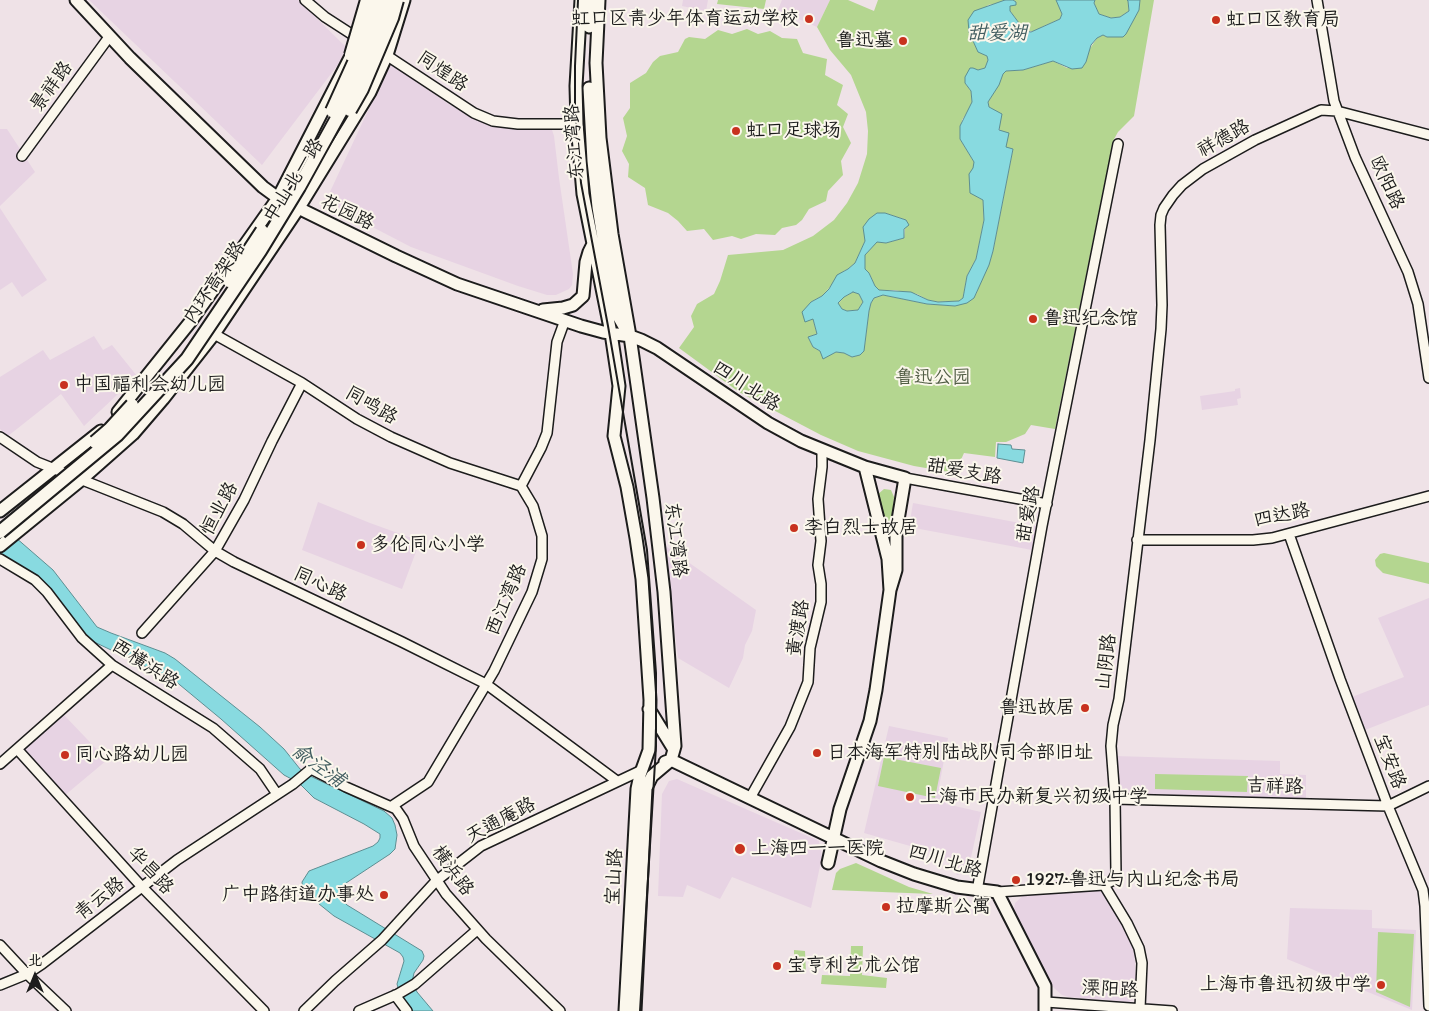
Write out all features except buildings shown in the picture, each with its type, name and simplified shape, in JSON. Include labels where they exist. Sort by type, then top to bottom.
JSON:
[{"type":"highway","points":[[336,103],[367,0]]},
{"type":"highway","name":"内环高架路","points":[[0,523],[110,429],[180,354],[254,244],[312,150],[336,103],[366,36],[378,0]]},
{"type":"highway","name":"内环高架路","points":[[0,532],[117,435],[187,359],[260,251],[299,186],[347,100],[376,38],[388,0]]},
{"type":"highway","points":[[299,186],[339,129],[362,89],[392,18],[397,0]]},
{"type":"main road","name":"花园路","points":[[76,0],[109,37],[263,187],[278,198],[457,284],[596,331],[611,334]]},
{"type":"main road","name":"中山北一路","points":[[0,511],[104,428],[145,380],[191,321],[278,198],[360,39],[373,0]]},
{"type":"main road","name":"中山北一路","points":[[0,546],[81,480],[133,434],[214,334],[298,209],[370,92],[386,55],[404,0]]},
{"type":"main road","points":[[580,0],[576,86],[577,124],[584,194],[611,334]]},
{"type":"main road","name":"东江湾路","points":[[591,0],[589,30],[590,106],[596,187],[614,306],[630,336]]},
{"type":"main road","name":"东江湾路","points":[[599,0],[596,63],[600,138],[612,239],[630,336],[664,592],[672,755]]},
{"type":"main road","points":[[538,310],[563,308],[578,302],[583,296],[586,262],[593,244]]},
{"type":"main road","name":"东江湾路","points":[[611,334],[619,390],[614,436],[627,487],[642,580],[650,709],[649,750],[642,770]]},
{"type":"main road","name":"四川北路","points":[[611,334],[630,336],[657,348],[768,424],[822,450],[865,467],[905,478]]},
{"type":"main road","points":[[865,467],[888,559],[890,590]]},
{"type":"main road","points":[[828,864],[840,809],[870,721],[890,590],[896,570],[896,532],[905,478]]},
{"type":"main road","points":[[881,536],[885,541],[890,542],[896,532]]},
{"type":"main road","name":"东江湾路","points":[[650,709],[672,755]]},
{"type":"main road","points":[[642,770],[672,755],[750,798],[833,837]]},
{"type":"main road","name":"宝山路","points":[[635,1011],[646,792],[648,782],[652,776],[672,755]]},
{"type":"main road","name":"宝山路","points":[[642,770],[646,792]]},
{"type":"main road","name":"宝山路","points":[[625,1011],[637,789],[642,770]]},
{"type":"main road","name":"四川北路","points":[[833,837],[881,861],[931,880],[977,890],[997,892],[1045,986],[1045,1007]]},
{"type":"street","name":"同煌路","points":[[304,0],[325,17],[465,107],[493,121],[518,124],[577,124]]},
{"type":"street","name":"欧阳路","points":[[1317,0],[1331,91],[1355,157],[1408,272],[1418,304],[1429,378]]},
{"type":"street","name":"景祥路","points":[[22,156],[109,37]]},
{"type":"street","name":"祥德路","points":[[1161,329],[1161,215],[1173,194],[1203,169],[1255,140],[1317,111],[1326,109],[1337,110],[1429,135]]},
{"type":"street","name":"甜爱路","points":[[977,890],[1047,504],[1118,144]]},
{"type":"street","points":[[521,486],[547,433],[557,342],[565,320]]},
{"type":"street","name":"山阴路","points":[[1104,885],[1112,881],[1117,869],[1115,798],[1111,760],[1112,732],[1119,699],[1150,440],[1161,329]]},
{"type":"street","name":"同鸣路","points":[[214,334],[302,383],[357,419],[391,437],[450,463],[521,486]]},
{"type":"street","name":"恒业路","points":[[142,632],[215,551],[244,500],[302,383]]},
{"type":"street","name":"同心路","points":[[0,437],[37,462],[52,469],[163,512],[183,524],[215,551],[234,562],[486,684],[617,781]]},
{"type":"street","name":"黄渡路","points":[[750,798],[790,727],[808,682],[810,648],[820,602],[821,584],[818,565],[821,541],[818,499],[822,450]]},
{"type":"street","name":"甜爱支路","points":[[905,478],[1047,504]]},
{"type":"street","name":"西江湾路","points":[[392,806],[428,782],[486,684],[526,607],[542,559],[542,536],[538,520],[521,486]]},
{"type":"street","name":"四达路","points":[[1137,540],[1253,540],[1288,534],[1429,496]]},
{"type":"street","name":"宝安路","points":[[1288,534],[1388,806],[1427,899],[1429,1006]]},
{"type":"street","name":"西横浜路","points":[[0,559],[36,580],[82,638],[112,665],[213,728],[260,769],[277,794]]},
{"type":"street","points":[[0,764],[112,665]]},
{"type":"street","name":"华昌路","points":[[17,749],[142,887],[264,1011]]},
{"type":"street","name":"青云路","points":[[0,984],[27,974],[42,964],[191,850],[293,784],[310,770],[355,792],[392,806]]},
{"type":"street","name":"天通庵路","points":[[304,1011],[382,940],[436,881],[481,846],[642,770]]},
{"type":"street","name":"吉祥路","points":[[1115,798],[1388,806],[1429,786]]},
{"type":"street","name":"横浜路","points":[[392,806],[403,819],[414,846],[436,881],[477,930],[560,1011]]},
{"type":"street","points":[[997,892],[1104,885],[1127,923],[1139,948],[1142,963],[1140,1008]]},
{"type":"street","points":[[359,1011],[415,984],[477,930]]},
{"type":"street","points":[[0,945],[66,1011]]},
{"type":"street","points":[[396,994],[407,1011]]},
{"type":"street","name":"溧阳路","points":[[1045,1007],[1140,1008],[1171,1011]]},
{"type":"shaded area","points":[[89,0],[298,0],[349,50],[262,165]]},
{"type":"shaded area","points":[[683,0],[708,0],[706,11],[682,6]]},
{"type":"shaded area","name":"虹口区青少年体育运动学校","points":[[782,0],[830,0],[817,27],[778,10]]},
{"type":"shaded area","points":[[391,65],[450,105],[485,122],[494,125],[548,128],[552,130],[573,274],[572,285],[569,289],[556,295],[547,295],[518,286],[411,247],[330,205],[328,196]]},
{"type":"shaded area","points":[[0,129],[7,129],[35,172],[0,206]]},
{"type":"shaded area","points":[[0,208],[47,280],[22,297],[12,282],[0,290]]},
{"type":"shaded area","name":"中国福利会幼儿园","points":[[94,336],[103,350],[112,345],[137,376],[84,426],[61,394],[8,436],[0,429],[0,377],[43,350],[50,360]]},
{"type":"shaded area","points":[[1240,388],[1241,398],[1237,399],[1238,405],[1202,410],[1200,396],[1235,391],[1235,389]]},
{"type":"shaded area","name":"多伦同心小学","points":[[318,502],[420,541],[402,589],[302,550]]},
{"type":"shaded area","points":[[913,503],[1036,526],[1032,550],[909,527]]},
{"type":"shaded area","points":[[664,545],[756,610],[752,631],[745,645],[743,658],[729,688],[678,658]]},
{"type":"shaded area","points":[[1429,598],[1429,705],[1365,730],[1352,697],[1404,677],[1378,618]]},
{"type":"shaded area","name":"同心路幼儿园","points":[[64,715],[107,760],[64,796],[24,750]]},
{"type":"shaded area","name":"上海市民办新复兴初级中学","points":[[889,726],[948,738],[939,787],[949,789],[946,804],[981,812],[968,871],[957,875],[949,863],[935,853],[864,833]]},
{"type":"shaded area","points":[[1115,756],[1280,761],[1280,774],[1306,775],[1306,802],[1119,795]]},
{"type":"shaded area","name":"上海四一一医院","points":[[677,779],[819,841],[822,857],[811,908],[732,877],[720,899],[687,885],[683,897],[658,896],[662,794],[669,781]]},
{"type":"shaded area","points":[[1097,889],[1105,895],[1127,933],[1133,949],[1135,994],[1129,1002],[1062,995],[1054,988],[1013,914],[1015,903],[1025,894]]},
{"type":"shaded area","name":"上海市鲁迅初级中学","points":[[1290,908],[1372,910],[1372,928],[1416,930],[1412,1010],[1287,959]]},
{"type":"green space","points":[[718,0],[766,0],[764,9],[717,4]]},
{"type":"green space","name":"鲁迅公园","points":[[830,0],[848,0],[874,11],[878,0],[1005,0],[988,5],[969,32],[978,51],[987,56],[988,60],[985,68],[978,70],[965,83],[971,91],[972,102],[962,120],[960,139],[974,162],[976,196],[983,200],[984,220],[976,259],[967,276],[963,298],[959,301],[938,302],[928,300],[917,294],[894,290],[879,290],[875,286],[865,269],[865,255],[877,241],[886,243],[904,238],[906,220],[885,213],[865,235],[865,241],[855,263],[844,271],[822,296],[811,302],[817,334],[808,337],[813,347],[820,351],[823,358],[836,352],[852,357],[860,355],[865,343],[869,311],[874,298],[883,295],[927,304],[955,306],[976,294],[993,251],[1013,149],[1006,148],[994,111],[989,107],[988,102],[1003,74],[1006,71],[1023,70],[1053,61],[1067,68],[1086,62],[1089,50],[1097,38],[1103,35],[1107,37],[1139,10],[1140,0],[1154,0],[1134,116],[1118,132],[1113,141],[1055,429],[1031,425],[1025,434],[1006,442],[996,442],[995,457],[964,453],[955,473],[914,466],[858,451],[821,435],[739,392],[679,348],[694,327],[691,316],[697,304],[714,294],[728,255],[783,250],[813,236],[834,220],[847,203],[858,183],[867,154],[868,131],[866,112],[851,75],[830,50],[817,27]]},
{"type":"green space","points":[[1013,0],[1056,0],[1062,14],[1060,19],[1036,31],[1025,31],[1010,11],[1010,6],[1016,2]]},
{"type":"green space","points":[[1095,0],[1127,0],[1129,11],[1120,17],[1111,18],[1099,14],[1094,3]]},
{"type":"green space","name":"虹口足球场","points":[[747,29],[758,34],[770,31],[782,38],[797,39],[803,53],[827,59],[825,75],[843,85],[837,105],[848,114],[843,127],[851,143],[841,161],[843,175],[828,191],[826,201],[809,209],[802,220],[796,225],[782,228],[775,235],[756,234],[741,239],[732,236],[713,240],[704,229],[687,231],[668,213],[648,205],[645,188],[628,177],[629,164],[622,151],[627,136],[623,118],[630,108],[630,83],[646,73],[653,62],[660,56],[678,52],[685,39],[689,37],[705,39],[718,30],[732,34]]},
{"type":"green space","points":[[853,292],[859,294],[863,302],[858,310],[847,311],[842,309],[838,304],[844,297]]},
{"type":"green space","points":[[884,489],[891,490],[894,497],[891,529],[887,532],[877,495]]},
{"type":"green space","points":[[1384,553],[1429,563],[1429,584],[1383,573],[1376,566],[1375,560],[1380,554]]},
{"type":"green space","points":[[884,757],[941,768],[935,798],[878,786]]},
{"type":"green space","points":[[1155,774],[1248,776],[1247,792],[1155,789]]},
{"type":"green space","points":[[856,863],[909,887],[933,894],[832,890],[836,873],[840,869]]},
{"type":"green space","points":[[1378,932],[1414,934],[1410,1007],[1376,992]]},
{"type":"green space","points":[[851,946],[863,946],[862,975],[887,978],[886,988],[821,984],[822,975],[850,976]]},
{"type":"green space","points":[[794,950],[805,951],[806,973],[794,974]]},
{"type":"water","name":"甜爱湖","points":[[1005,0],[1013,0],[1016,2],[1016,5],[1010,6],[1010,11],[1025,31],[1031,32],[1060,19],[1062,14],[1056,0],[1095,0],[1094,3],[1099,14],[1111,18],[1120,17],[1129,11],[1127,0],[1140,0],[1139,10],[1126,34],[1123,37],[1107,37],[1103,35],[1097,38],[1091,45],[1086,62],[1082,68],[1072,69],[1053,61],[1023,70],[1006,71],[1003,74],[999,85],[988,102],[989,107],[1002,114],[999,130],[1009,133],[1006,147],[1013,149],[993,251],[989,265],[974,298],[967,303],[955,306],[927,304],[883,295],[874,298],[869,311],[864,351],[860,355],[852,357],[836,352],[823,359],[820,351],[813,347],[808,337],[817,334],[813,319],[805,322],[802,312],[811,302],[822,296],[829,289],[837,275],[855,263],[865,241],[863,227],[877,213],[885,213],[906,220],[909,225],[904,229],[904,238],[886,243],[877,242],[865,255],[865,269],[879,290],[911,292],[928,300],[938,302],[959,301],[963,298],[967,276],[976,259],[984,220],[983,200],[970,193],[969,174],[974,162],[960,139],[960,126],[972,102],[971,91],[965,83],[965,77],[970,68],[978,70],[985,68],[988,60],[987,56],[978,52],[969,32],[968,20],[974,11]],"holes":[[[853,292],[859,294],[863,302],[858,310],[847,311],[842,309],[838,303]]]},
{"type":"water","points":[[998,444],[1011,445],[1012,449],[1025,450],[1023,463],[997,458]]},
{"type":"water","points":[[0,524],[53,570],[97,627],[165,653],[175,659],[260,727],[308,775],[384,811],[392,818],[397,835],[395,849],[346,883],[339,890],[339,897],[347,905],[422,951],[423,960],[414,973],[412,982],[417,992],[433,1011],[410,1011],[401,999],[397,984],[404,961],[400,953],[334,916],[303,891],[302,882],[309,871],[373,846],[378,842],[380,834],[314,798],[299,783],[284,775],[174,680],[88,639],[52,592],[37,576],[5,558],[0,551]]},
{"type":"railway","points":[[578,0],[575,105],[581,183],[647,550],[656,673],[656,746],[640,1011]]},
{"type":"place","name":"虹口区青少年体育运动学校","points":[[809,19]]},
{"type":"place","name":"虹口区教育局","points":[[1216,20]]},
{"type":"place","name":"鲁迅墓","points":[[903,41]]},
{"type":"place","name":"虹口足球场","points":[[736,131]]},
{"type":"place","name":"鲁迅纪念馆","points":[[1033,319]]},
{"type":"place","name":"中国福利会幼儿园","points":[[64,385]]},
{"type":"place","name":"李白烈士故居","points":[[794,528]]},
{"type":"place","name":"多伦同心小学","points":[[361,545]]},
{"type":"place","name":"鲁迅故居","points":[[1085,708]]},
{"type":"place","name":"日本海军特别陆战队司令部旧址","points":[[817,753]]},
{"type":"place","name":"同心路幼儿园","points":[[65,755]]},
{"type":"place","name":"上海市民办新复兴初级中学","points":[[910,797]]},
{"type":"place","name":"上海四一一医院","points":[[740,849]]},
{"type":"place","name":"1927·鲁迅与内山纪念书局","points":[[1016,880]]},
{"type":"place","name":"广中路街道办事处","points":[[384,895]]},
{"type":"place","name":"拉摩斯公寓","points":[[886,907]]},
{"type":"place","name":"宝亨利艺术公馆","points":[[777,966]]},
{"type":"place","name":"上海市鲁迅初级中学","points":[[1381,985]]},
{"type":"water label","name":"俞泾浦","points":[[318,766]]}]
